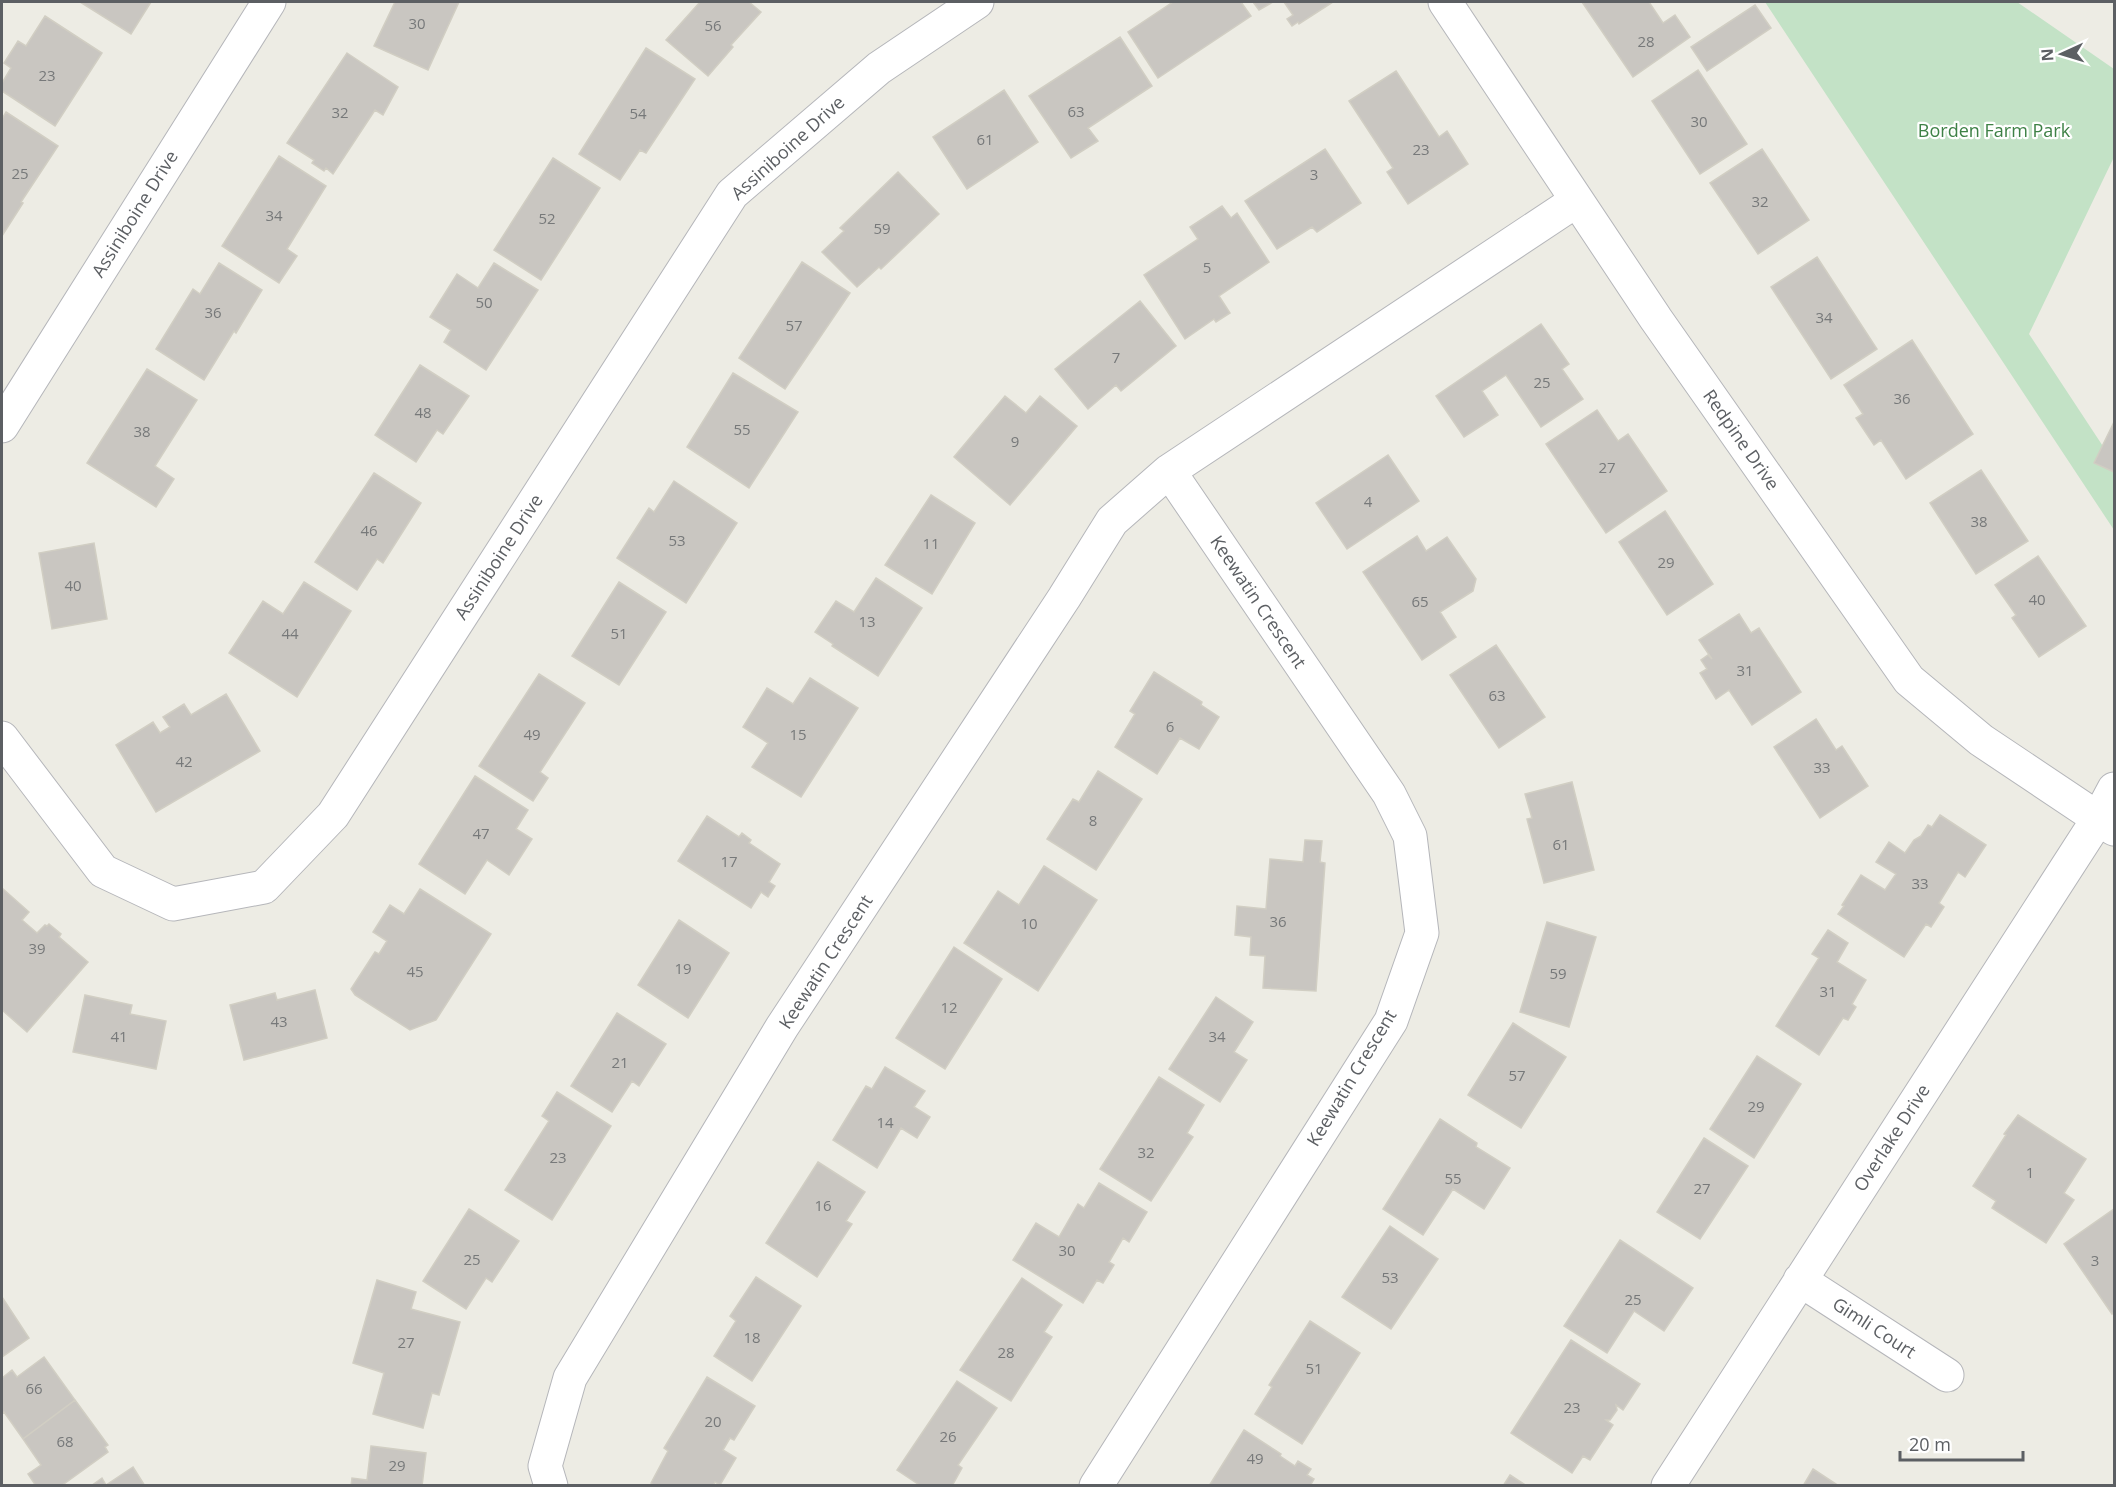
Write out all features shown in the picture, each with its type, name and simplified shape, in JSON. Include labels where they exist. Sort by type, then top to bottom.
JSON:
[{"type":"street","name":"Assiniboine Drive","points":[[2,426],[269,2]]},
{"type":"street","name":"Assiniboine Drive","points":[[2,738],[103,871],[172,904],[264,887],[333,815],[732,194],[879,68],[977,2]]},
{"type":"street","name":"Redpine Drive","points":[[1445,2],[1670,339],[1909,680],[1980,740],[2106,824]]},
{"type":"street","name":"Keewatin Crescent","points":[[551,1485],[545,1466],[570,1378],[782,1027],[1051,618],[1112,521],[1168,471],[1576,201]]},
{"type":"street","name":"Keewatin Crescent","points":[[1095,1485],[1391,1021],[1422,933],[1410,836],[1389,794],[1168,471]]},
{"type":"street","name":"Overlake Drive","points":[[1668,1485],[1800,1280],[2106,824],[2115,789]]},
{"type":"street","name":"Gimli Court","points":[[1800,1280],[1947,1376]]},
{"type":"green space","name":"Borden Farm Park","points":[[1765,2],[2017,2],[2114,69],[2114,157],[2029,334],[2114,463],[2114,530]]},
{"type":"building","points":[[80,2],[151,2],[131,34]]},
{"type":"building","points":[[395,2],[459,2],[428,70],[374,46]]},
{"type":"building","points":[[700,2],[749,2],[761,12],[731,45],[733,47],[708,76],[666,40]]},
{"type":"building","points":[[1173,2],[1241,2],[1251,16],[1158,78],[1128,32]]},
{"type":"building","points":[[1253,2],[1273,2],[1259,10]]},
{"type":"building","points":[[1284,2],[1333,2],[1299,24],[1298,22],[1292,26],[1287,19],[1293,15]]},
{"type":"building","points":[[1582,2],[1649,2],[1663,23],[1675,15],[1690,37],[1633,77]]},
{"type":"building","points":[[1755,5],[1771,28],[1707,71],[1691,47]]},
{"type":"building","points":[[45,16],[102,53],[55,126],[2,91],[2,83],[11,68],[4,63],[18,41],[26,46]]},
{"type":"building","points":[[1120,37],[1152,86],[1088,128],[1098,141],[1071,158],[1029,96]]},
{"type":"building","points":[[646,48],[695,79],[646,153],[640,150],[620,180],[579,154]]},
{"type":"building","points":[[347,53],[398,87],[383,115],[375,110],[333,174],[326,168],[324,171],[312,163],[314,160],[287,143]]},
{"type":"building","points":[[1698,70],[1747,144],[1700,174],[1652,101]]},
{"type":"building","points":[[1396,71],[1439,137],[1447,131],[1468,164],[1408,204],[1387,172],[1393,168],[1349,101]]},
{"type":"building","points":[[1004,90],[1038,142],[967,189],[933,137]]},
{"type":"building","points":[[6,112],[58,146],[21,202],[23,203],[2,236],[2,119]]},
{"type":"building","points":[[1325,149],[1361,203],[1317,232],[1312,227],[1277,249],[1245,201]]},
{"type":"building","points":[[1762,149],[1809,220],[1758,254],[1710,183]]},
{"type":"building","points":[[279,156],[326,186],[287,249],[297,256],[279,283],[222,246]]},
{"type":"building","points":[[553,158],[600,188],[541,280],[494,250]]},
{"type":"building","points":[[898,172],[939,214],[881,269],[879,267],[857,287],[822,252],[844,231],[840,228]]},
{"type":"building","points":[[1222,206],[1231,218],[1237,213],[1269,262],[1219,296],[1230,313],[1216,322],[1214,319],[1185,339],[1144,275],[1198,239],[1190,227]]},
{"type":"building","points":[[1817,257],[1877,349],[1831,379],[1771,287]]},
{"type":"building","points":[[802,262],[850,293],[785,389],[739,358]]},
{"type":"building","points":[[219,263],[262,290],[204,380],[156,349],[193,289],[200,294]]},
{"type":"building","points":[[494,263],[538,290],[486,370],[444,342],[451,330],[430,317],[457,274],[478,288]]},
{"type":"building","points":[[1140,301],[1176,346],[1121,391],[1116,385],[1088,409],[1055,369]]},
{"type":"building","points":[[1541,324],[1569,364],[1562,369],[1583,399],[1541,427],[1506,375],[1482,391],[1498,415],[1464,437],[1436,396]]},
{"type":"building","points":[[1912,340],[1973,434],[1906,479],[1881,440],[1874,445],[1856,418],[1863,414],[1844,385]]},
{"type":"building","points":[[420,365],[469,396],[443,434],[437,430],[416,462],[375,435]]},
{"type":"building","points":[[147,369],[197,400],[155,466],[174,479],[156,507],[87,463]]},
{"type":"building","points":[[733,373],[798,412],[749,488],[687,447]]},
{"type":"building","points":[[1005,396],[1026,413],[1040,396],[1077,426],[1010,505],[954,457]]},
{"type":"building","points":[[1597,410],[1618,441],[1628,434],[1667,491],[1606,533],[1546,444]]},
{"type":"building","points":[[2114,422],[2114,472],[2094,463]]},
{"type":"building","points":[[1388,455],[1419,501],[1347,549],[1316,503]]},
{"type":"building","points":[[1981,470],[2028,541],[1976,574],[1930,503]]},
{"type":"building","points":[[374,473],[421,503],[383,563],[377,559],[357,590],[315,562]]},
{"type":"building","points":[[674,481],[737,523],[686,603],[617,558],[649,508],[654,512]]},
{"type":"building","points":[[931,495],[975,523],[932,594],[885,565]]},
{"type":"building","points":[[1665,511],[1713,584],[1667,615],[1619,542]]},
{"type":"building","points":[[1417,536],[1426,551],[1447,537],[1476,579],[1473,591],[1440,612],[1456,637],[1422,660],[1363,572]]},
{"type":"building","points":[[94,543],[107,619],[52,629],[39,553]]},
{"type":"building","points":[[2038,556],[2086,626],[2039,657],[2012,618],[2016,615],[1995,585]]},
{"type":"building","points":[[876,578],[922,608],[878,676],[815,632],[836,601],[854,612]]},
{"type":"building","points":[[304,582],[351,611],[297,697],[229,653],[263,601],[283,614]]},
{"type":"building","points":[[619,582],[666,612],[619,685],[572,656]]},
{"type":"building","points":[[1739,614],[1751,633],[1759,628],[1801,692],[1752,725],[1729,690],[1716,699],[1700,673],[1707,669],[1701,660],[1708,655],[1712,659],[1699,640]]},
{"type":"building","points":[[1496,645],[1545,717],[1499,748],[1450,675]]},
{"type":"building","points":[[1154,672],[1202,702],[1201,705],[1219,717],[1199,749],[1180,738],[1157,774],[1115,747],[1135,714],[1130,711]]},
{"type":"building","points":[[539,674],[585,703],[540,772],[548,778],[533,801],[479,766]]},
{"type":"building","points":[[810,678],[858,708],[801,797],[752,767],[768,743],[743,727],[767,688],[793,704]]},
{"type":"building","points":[[226,694],[260,751],[156,812],[116,745],[153,722],[160,733],[170,727],[163,717],[184,704],[191,715]]},
{"type":"building","points":[[1816,719],[1836,750],[1842,746],[1868,786],[1820,818],[1774,747]]},
{"type":"building","points":[[1098,771],[1142,799],[1096,870],[1047,839],[1073,799],[1079,802]]},
{"type":"building","points":[[475,776],[528,810],[516,829],[532,839],[509,875],[487,860],[465,894],[419,864]]},
{"type":"building","points":[[1572,782],[1594,870],[1544,883],[1527,819],[1532,818],[1525,794]]},
{"type":"building","points":[[1940,815],[1986,845],[1965,877],[1958,872],[1939,903],[1944,907],[1931,927],[1926,924],[1904,957],[1838,914],[1861,875],[1885,890],[1896,874],[1876,862],[1889,842],[1905,853],[1928,825],[1932,827]]},
{"type":"building","points":[[707,816],[739,837],[742,833],[751,840],[749,843],[780,864],[769,882],[775,886],[768,897],[761,892],[751,908],[678,861]]},
{"type":"building","points":[[1305,840],[1322,841],[1320,862],[1325,863],[1316,991],[1263,988],[1265,956],[1250,955],[1251,937],[1235,935],[1237,906],[1266,909],[1270,859],[1303,862]]},
{"type":"building","points":[[1044,866],[1097,900],[1038,991],[964,943],[998,891],[1019,905]]},
{"type":"building","points":[[2,888],[29,912],[22,920],[37,933],[49,924],[61,934],[59,937],[88,962],[27,1032],[2,1010]]},
{"type":"building","points":[[420,889],[491,934],[436,1020],[410,1030],[355,995],[351,989],[375,952],[379,954],[387,941],[373,932],[390,905],[404,914]]},
{"type":"building","points":[[679,920],[729,953],[688,1018],[638,985]]},
{"type":"building","points":[[1547,922],[1596,937],[1569,1027],[1520,1012]]},
{"type":"building","points":[[1828,930],[1848,943],[1837,962],[1866,980],[1852,1004],[1856,1007],[1848,1020],[1843,1018],[1819,1055],[1776,1026],[1819,958],[1812,954]]},
{"type":"building","points":[[954,947],[1002,979],[945,1069],[896,1038]]},
{"type":"building","points":[[315,990],[327,1038],[244,1060],[230,1005],[275,993],[277,1000]]},
{"type":"building","points":[[85,995],[132,1005],[130,1014],[166,1021],[156,1069],[73,1052]]},
{"type":"building","points":[[1216,997],[1253,1022],[1234,1052],[1247,1060],[1220,1102],[1169,1069]]},
{"type":"building","points":[[617,1013],[666,1044],[639,1086],[632,1081],[612,1112],[571,1086]]},
{"type":"building","points":[[1513,1023],[1566,1057],[1521,1128],[1468,1095]]},
{"type":"building","points":[[1757,1056],[1801,1084],[1754,1158],[1710,1129]]},
{"type":"building","points":[[885,1067],[925,1091],[914,1107],[930,1117],[917,1138],[901,1128],[877,1168],[833,1140],[866,1086],[872,1089]]},
{"type":"building","points":[[1159,1077],[1204,1105],[1187,1133],[1193,1137],[1151,1201],[1100,1169]]},
{"type":"building","points":[[557,1092],[611,1126],[552,1220],[505,1190],[549,1121],[542,1116]]},
{"type":"building","points":[[2018,1115],[2086,1159],[2064,1193],[2074,1200],[2046,1243],[1992,1208],[1996,1201],[1973,1186]]},
{"type":"building","points":[[1440,1119],[1477,1143],[1476,1147],[1510,1168],[1484,1209],[1453,1189],[1423,1235],[1383,1209]]},
{"type":"building","points":[[1704,1138],[1748,1166],[1700,1239],[1657,1212]]},
{"type":"building","points":[[818,1162],[865,1192],[846,1221],[852,1224],[817,1277],[766,1243]]},
{"type":"building","points":[[1099,1183],[1147,1212],[1129,1242],[1123,1238],[1109,1262],[1114,1265],[1103,1283],[1097,1280],[1083,1303],[1013,1260],[1036,1223],[1059,1237],[1078,1204],[1084,1208]]},
{"type":"building","points":[[469,1209],[519,1241],[492,1282],[486,1278],[466,1309],[423,1281]]},
{"type":"building","points":[[2114,1209],[2114,1312],[2112,1314],[2064,1244]]},
{"type":"building","points":[[1390,1226],[1438,1259],[1391,1329],[1342,1297]]},
{"type":"building","points":[[1620,1240],[1693,1288],[1664,1331],[1634,1311],[1607,1353],[1564,1326]]},
{"type":"building","points":[[756,1277],[801,1306],[752,1381],[714,1356],[736,1321],[730,1316]]},
{"type":"building","points":[[1022,1278],[1062,1305],[1044,1332],[1052,1337],[1011,1401],[960,1370]]},
{"type":"building","points":[[377,1280],[416,1292],[411,1309],[460,1322],[439,1395],[432,1393],[423,1428],[373,1414],[384,1373],[353,1363]]},
{"type":"building","points":[[2,1297],[29,1338],[2,1357]]},
{"type":"building","points":[[1310,1321],[1360,1353],[1302,1444],[1255,1414],[1272,1387],[1269,1385]]},
{"type":"building","points":[[1571,1340],[1640,1384],[1623,1410],[1616,1405],[1617,1410],[1610,1420],[1606,1420],[1613,1425],[1590,1460],[1583,1456],[1572,1473],[1511,1433]]},
{"type":"building","points":[[44,1357],[75,1400],[23,1439],[4,1412],[2,1413],[2,1378],[12,1370],[17,1377]]},
{"type":"building","points":[[707,1377],[755,1406],[734,1440],[730,1438],[723,1450],[736,1458],[720,1485],[715,1482],[713,1486],[654,1486],[651,1483],[668,1451],[664,1448]]},
{"type":"building","points":[[957,1381],[997,1408],[958,1465],[962,1468],[952,1486],[921,1486],[897,1470]]},
{"type":"building","points":[[75,1400],[108,1445],[105,1447],[108,1452],[61,1486],[36,1486],[28,1474],[41,1465],[23,1439]]},
{"type":"building","points":[[1244,1430],[1295,1466],[1298,1461],[1311,1469],[1307,1475],[1314,1479],[1310,1486],[1209,1486]]},
{"type":"building","points":[[371,1446],[426,1453],[422,1486],[351,1486],[352,1478],[367,1480]]},
{"type":"building","points":[[133,1467],[145,1486],[91,1486],[102,1478],[106,1485]]},
{"type":"building","points":[[1813,1469],[1839,1486],[1803,1486]]},
{"type":"building","points":[[1510,1475],[1527,1486],[1503,1486]]}]
